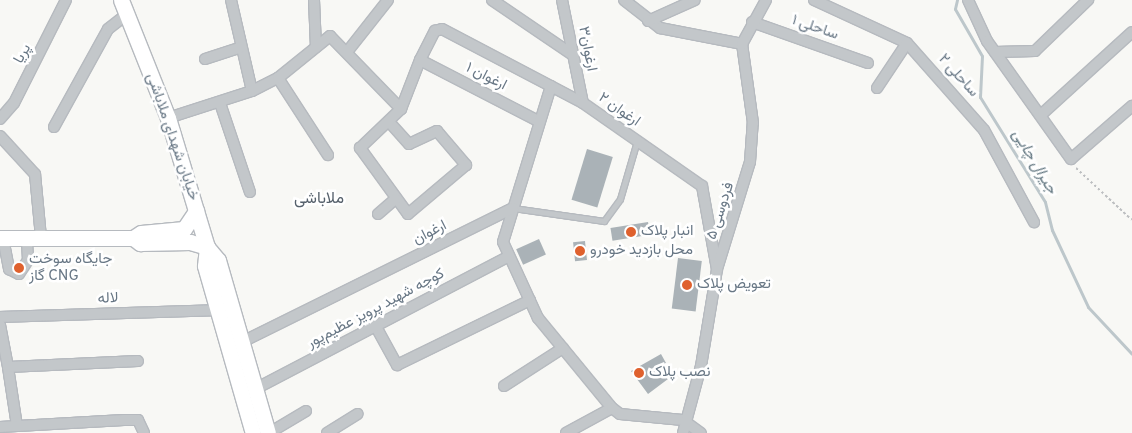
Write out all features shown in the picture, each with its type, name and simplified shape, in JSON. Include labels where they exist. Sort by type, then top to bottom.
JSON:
[{"type":"street","name":"پریا","points":[[0,119],[18,95],[66,0]]},
{"type":"street","points":[[231,0],[252,91]]},
{"type":"street","points":[[314,0],[316,47]]},
{"type":"street","points":[[347,52],[388,0]]},
{"type":"street","points":[[492,0],[573,55]]},
{"type":"street","name":"ارغوان۳","points":[[562,0],[583,103]]},
{"type":"street","points":[[624,0],[648,21],[660,28],[742,44],[752,22],[766,0]]},
{"type":"street","points":[[648,21],[696,0]]},
{"type":"street","name":"ساحلی ۲","points":[[814,0],[908,43],[984,130],[1034,222]]},
{"type":"street","points":[[968,0],[995,52],[1043,113],[1071,159],[1132,106]]},
{"type":"street","points":[[995,52],[1035,51],[1088,0]]},
{"type":"street","points":[[54,127],[108,29],[124,7]]},
{"type":"street","name":"خیابان شهدای ملاباشی","points":[[124,7],[168,118],[207,247],[205,266],[252,433]]},
{"type":"street","name":"ساحلی ۱","points":[[752,22],[868,63]]},
{"type":"street","name":"ارغوان ۲","points":[[420,60],[438,28],[583,103],[702,186],[717,269]]},
{"type":"street","points":[[1043,113],[1132,32]]},
{"type":"street","points":[[168,118],[220,103],[252,91],[278,78],[330,36],[401,109]]},
{"type":"street","points":[[877,88],[908,43]]},
{"type":"street","name":"فردوسی ۵","points":[[683,433],[683,420],[701,366],[717,269],[750,162],[753,123],[742,44]]},
{"type":"street","points":[[205,59],[241,46]]},
{"type":"street","points":[[390,124],[409,144],[437,131],[466,165],[408,214],[395,199],[360,148],[390,124],[401,109],[420,60]]},
{"type":"street","name":"ارغوان ۱","points":[[420,60],[538,121]]},
{"type":"street","points":[[278,78],[328,155]]},
{"type":"street","points":[[551,86],[538,121],[503,242],[509,256],[530,300],[563,348],[612,408],[620,414],[683,420],[701,433]]},
{"type":"street","points":[[220,103],[250,192]]},
{"type":"street","points":[[0,136],[35,174],[34,238],[28,260],[19,274],[8,270],[1,238],[34,238],[133,238],[140,233],[184,229],[196,211]]},
{"type":"street","points":[[378,214],[395,199]]},
{"type":"street","name":"ارغوان","points":[[244,341],[513,208]]},
{"type":"street","points":[[133,238],[140,243],[190,242],[207,247]]},
{"type":"street","name":"خیابان شهدای ملاباشی","points":[[207,247],[218,260],[244,341],[269,433]]},
{"type":"street","name":"کوچه شهید پرویز عظیم‌پور","points":[[257,388],[509,256]]},
{"type":"street","points":[[375,325],[397,365],[530,300]]},
{"type":"street","name":"لاله","points":[[0,317],[217,310]]},
{"type":"street","points":[[0,325],[17,426]]},
{"type":"street","points":[[504,386],[563,348]]},
{"type":"street","points":[[8,367],[138,361]]},
{"type":"street","points":[[566,433],[612,408]]},
{"type":"street","points":[[269,433],[306,411]]},
{"type":"street","points":[[328,433],[358,414]]},
{"type":"street","points":[[0,427],[138,420],[144,433]]},
{"type":"lane","points":[[513,208],[604,222],[620,199],[638,141]]},
{"type":"path","points":[[1071,159],[1079,174],[1121,206],[1132,220]]},
{"type":"building","points":[[587,149],[613,157],[597,208],[572,200]]},
{"type":"building","name":"انبار پلاک","points":[[648,222],[650,235],[613,241],[610,228]]},
{"type":"building","points":[[539,239],[546,255],[523,265],[516,249]]},
{"type":"building","name":"محل بازدید خودرو","points":[[585,241],[587,260],[575,261],[573,242]]},
{"type":"building","name":"تعویض پلاک","points":[[678,258],[702,261],[696,312],[672,309]]},
{"type":"building","points":[[661,354],[666,363],[660,367],[668,379],[648,394],[631,371]]},
{"type":"waterway","name":"جیرال چایی","points":[[957,0],[955,9],[982,56],[980,97],[1045,202],[1052,230],[1088,307],[1132,354]]},
{"type":"place","name":"انبار پلاک","points":[[631,232]]},
{"type":"place","name":"محل بازدید خودرو","points":[[580,251]]},
{"type":"place","name":"جایگاه سوخت گاز CNG","points":[[19,268]]},
{"type":"place","name":"تعویض پلاک","points":[[687,285]]},
{"type":"place","name":"نصب پلاک","points":[[639,373]]},
{"type":"district","name":"ملاباشی","points":[[319,199]]}]
